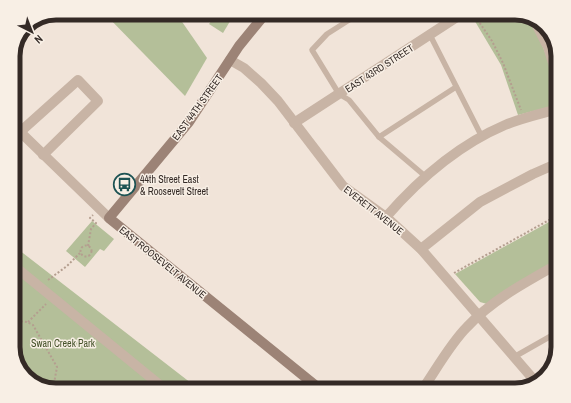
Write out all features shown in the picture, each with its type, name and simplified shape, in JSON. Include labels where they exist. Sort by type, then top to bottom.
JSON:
[{"type":"street","name":"EAST 44TH STREET","points":[[109,218],[189,122],[230,60],[260,20]]},
{"type":"street","name":"EAST 43RD STREET","points":[[294,123],[452,20]]},
{"type":"street","points":[[538,29],[551,57]]},
{"type":"street","name":"EVERETT AVENUE","points":[[230,60],[244,68],[261,83],[343,186],[386,217],[421,249],[532,378]]},
{"type":"street","points":[[20,126],[78,80],[98,101],[43,155]]},
{"type":"street","points":[[386,217],[414,185],[460,150],[505,125],[551,112]]},
{"type":"street","name":"EAST ROOSEVELT AVENUE","points":[[20,133],[109,218],[312,383]]},
{"type":"street","points":[[421,249],[480,202],[551,166]]},
{"type":"street","points":[[427,383],[465,328],[478,315],[516,288],[551,268]]},
{"type":"street","points":[[20,271],[157,383]]},
{"type":"lane","points":[[349,20],[327,34],[312,50],[339,94],[349,100],[379,137],[425,176]]},
{"type":"lane","points":[[430,35],[482,137]]},
{"type":"lane","points":[[379,137],[456,87]]},
{"type":"lane","points":[[514,357],[551,336]]},
{"type":"path","points":[[478,20],[492,41],[524,119]]},
{"type":"path","points":[[88,246],[91,229],[96,223],[90,218],[99,208]]},
{"type":"path","points":[[446,278],[551,219]]},
{"type":"path","points":[[80,253],[84,256],[89,256],[92,250],[88,246]]},
{"type":"path","points":[[39,287],[67,266],[80,253],[82,248],[88,246]]},
{"type":"path","points":[[27,322],[53,298]]},
{"type":"path","points":[[20,321],[33,325],[57,367],[54,383]]},
{"type":"green space","points":[[111,20],[181,20],[207,58],[185,96]]},
{"type":"green space","points":[[212,20],[231,20],[223,33],[209,24]]},
{"type":"green space","points":[[474,20],[519,20],[532,25],[547,57],[551,70],[551,107],[518,115],[501,65]]},
{"type":"green space","points":[[92,221],[114,239],[104,251],[100,249],[85,267],[66,251]]},
{"type":"green space","points":[[551,221],[551,266],[487,304],[480,302],[455,274]]},
{"type":"green space","name":"Swan Creek Park","points":[[20,251],[191,383],[52,383],[36,377],[25,365],[20,349]]},
{"type":"place","name":"44th Street East & Roosevelt Street","points":[[124,185]]}]
